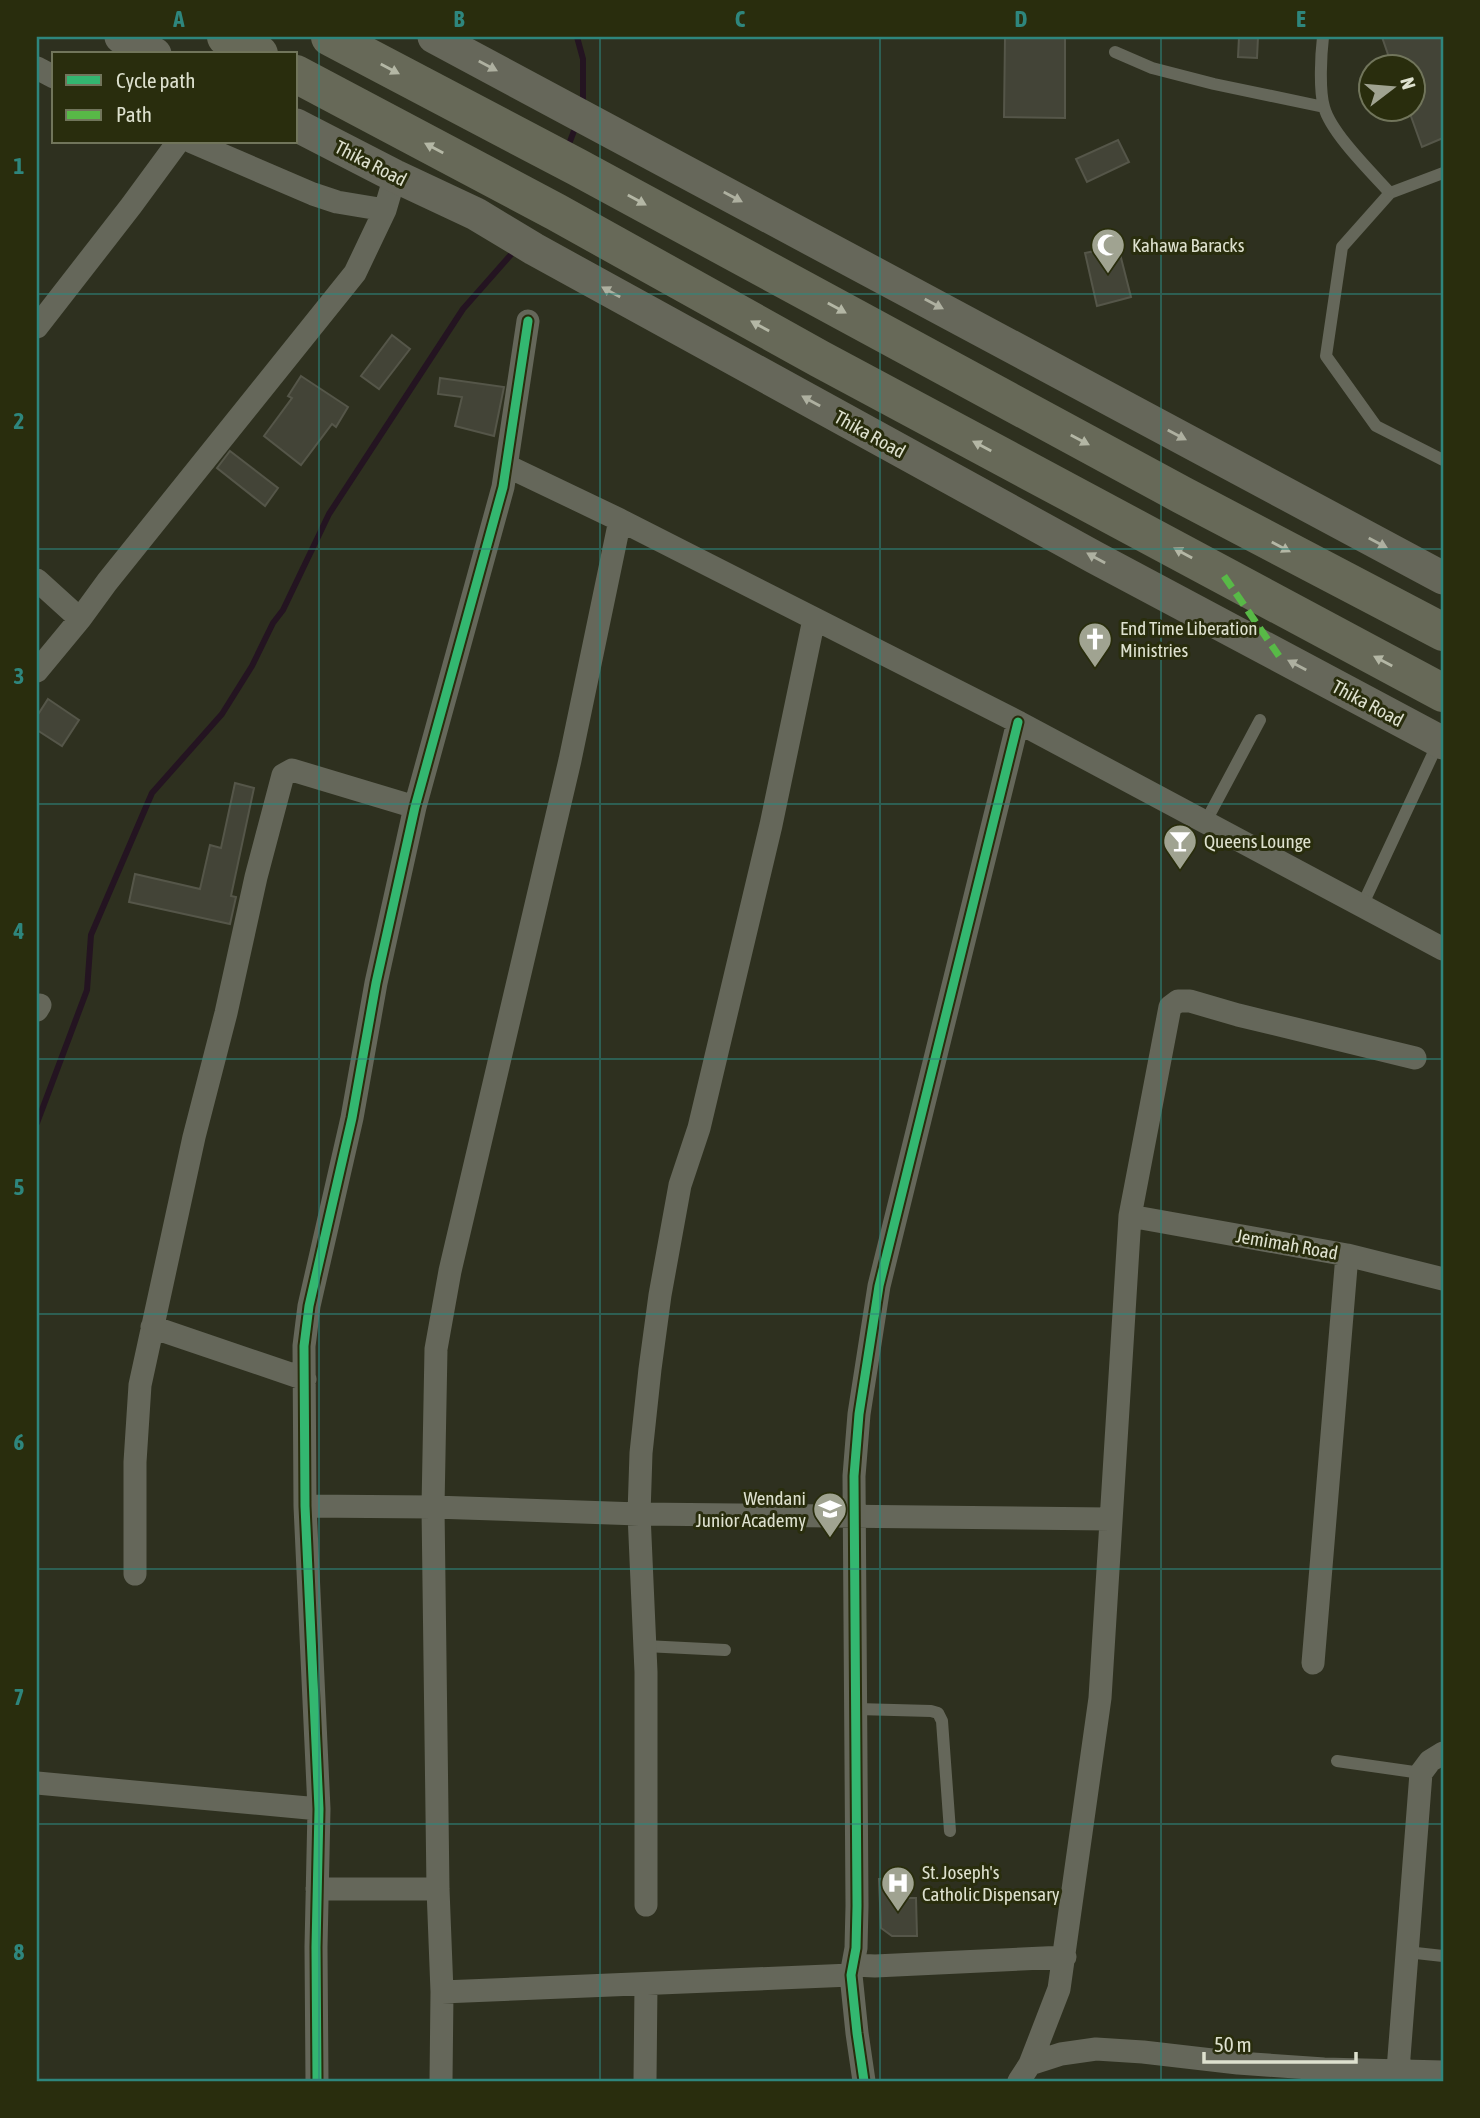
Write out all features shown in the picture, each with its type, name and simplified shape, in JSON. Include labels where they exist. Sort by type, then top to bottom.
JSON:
[{"type":"highway","points":[[226,37],[255,52]]},
{"type":"highway","points":[[330,37],[578,167],[1000,397],[1443,632]]},
{"type":"highway","points":[[298,75],[1443,693]]},
{"type":"main road","points":[[121,37],[151,52]]},
{"type":"main road","points":[[433,37],[1443,578]]},
{"type":"main road","name":"Thika Road","points":[[298,126],[476,214],[534,249],[1105,564],[1441,742]]},
{"type":"street","points":[[37,327],[176,144]]},
{"type":"street","points":[[197,144],[313,194],[337,202],[384,210]]},
{"type":"street","points":[[37,671],[355,273],[384,210],[395,176]]},
{"type":"street","points":[[317,2081],[319,1809],[305,1506],[304,1346],[309,1306],[352,1118],[376,983],[415,807],[503,487],[528,321]]},
{"type":"street","points":[[507,466],[620,520],[1018,722],[1443,949]]},
{"type":"street","points":[[441,2081],[442,1992],[433,1507],[436,1349],[440,1318],[570,760],[620,520]]},
{"type":"street","points":[[37,580],[80,619]]},
{"type":"street","points":[[646,1905],[645,1646],[639,1514],[641,1453],[650,1369],[680,1185],[699,1128],[768,838],[814,619]]},
{"type":"street","points":[[864,2081],[857,2033],[853,1970],[857,1906],[854,1476],[859,1414],[879,1286],[1018,722]]},
{"type":"street","points":[[135,1574],[135,1462],[141,1384],[256,877],[283,775],[292,770],[415,807]]},
{"type":"street","points":[[1025,2073],[1059,1989],[1065,1957],[1100,1698],[1130,1216],[1170,1007],[1178,1001],[1190,1001],[1415,1058]]},
{"type":"street","name":"Jemimah Road","points":[[1130,1216],[1348,1255],[1443,1279]]},
{"type":"street","points":[[1313,1663],[1348,1255]]},
{"type":"street","points":[[152,1327],[305,1379]]},
{"type":"street","points":[[305,1506],[639,1514],[1110,1519]]},
{"type":"street","points":[[1398,2070],[1421,1773],[1430,1761],[1443,1753]]},
{"type":"street","points":[[37,1783],[319,1809]]},
{"type":"street","points":[[317,1889],[438,1889]]},
{"type":"street","points":[[442,1992],[646,1985],[853,1970],[875,1966],[1065,1957]]},
{"type":"street","points":[[645,2081],[646,1985]]},
{"type":"street","points":[[1025,2073],[1061,2054],[1096,2049],[1250,2064],[1443,2072]]},
{"type":"lane","points":[[1323,37],[1320,56],[1324,107],[1334,128],[1390,193]]},
{"type":"lane","points":[[1115,52],[1152,68],[1324,107]]},
{"type":"lane","points":[[1443,173],[1390,193],[1342,247],[1326,356],[1376,426],[1443,460]]},
{"type":"lane","points":[[1205,823],[1260,720]]},
{"type":"lane","points":[[1362,906],[1441,742]]},
{"type":"lane","points":[[645,1646],[725,1650]]},
{"type":"lane","points":[[857,1709],[938,1713],[942,1721],[950,1831]]},
{"type":"lane","points":[[1336,1761],[1421,1773]]},
{"type":"lane","points":[[1407,1952],[1443,1956]]},
{"type":"building","points":[[1005,37],[1065,37],[1065,118],[1004,117]]},
{"type":"building","points":[[1239,37],[1258,37],[1257,58],[1238,57]]},
{"type":"building","points":[[1382,37],[1443,37],[1443,138],[1422,147],[1413,122],[1428,122],[1428,52],[1387,52]]},
{"type":"building","points":[[1118,140],[1129,162],[1087,182],[1076,159]]},
{"type":"building","name":"Kahawa Baracks","points":[[1118,246],[1131,297],[1097,306],[1085,253]]},
{"type":"building","points":[[392,335],[410,349],[379,389],[361,376]]},
{"type":"building","points":[[301,376],[348,407],[336,427],[332,424],[301,465],[264,436],[292,398],[288,396]]},
{"type":"building","points":[[440,378],[504,387],[494,436],[455,426],[462,397],[438,394]]},
{"type":"building","points":[[230,451],[278,488],[265,506],[217,468]]},
{"type":"building","points":[[48,699],[79,720],[62,746],[37,730],[37,716]]},
{"type":"building","points":[[235,783],[254,788],[231,896],[236,897],[230,924],[129,902],[135,874],[200,889],[210,845],[221,848]]},
{"type":"building","name":"St. Joseph's Catholic Dispensary","points":[[902,1878],[903,1898],[916,1898],[917,1936],[892,1936],[881,1928],[879,1879]]},
{"type":"waterway","points":[[577,37],[583,59],[583,104]]},
{"type":"waterway","points":[[569,144],[577,123]]},
{"type":"waterway","points":[[37,1123],[87,990],[91,935],[152,793],[222,714],[283,610],[329,514],[463,309],[515,250]]},
{"type":"marked path","points":[[1224,576],[1279,656]]},
{"type":"cycle path","points":[[317,2081],[319,1809],[305,1506],[304,1346],[309,1306],[352,1118],[376,983],[415,807],[503,487],[528,321]]},
{"type":"cycle path","points":[[864,2081],[851,1975],[856,1948],[857,1906],[854,1476],[859,1414],[879,1286],[1018,722]]},
{"type":"place","name":"Kahawa Baracks","points":[[1108,275]]},
{"type":"place","name":"End Time Liberation Ministries","points":[[1095,669]]},
{"type":"place","name":"Queens Lounge","points":[[1180,871]]},
{"type":"place","name":"Wendani Junior Academy","points":[[830,1539]]},
{"type":"place","name":"St. Joseph's Catholic Dispensary","points":[[898,1913]]}]
